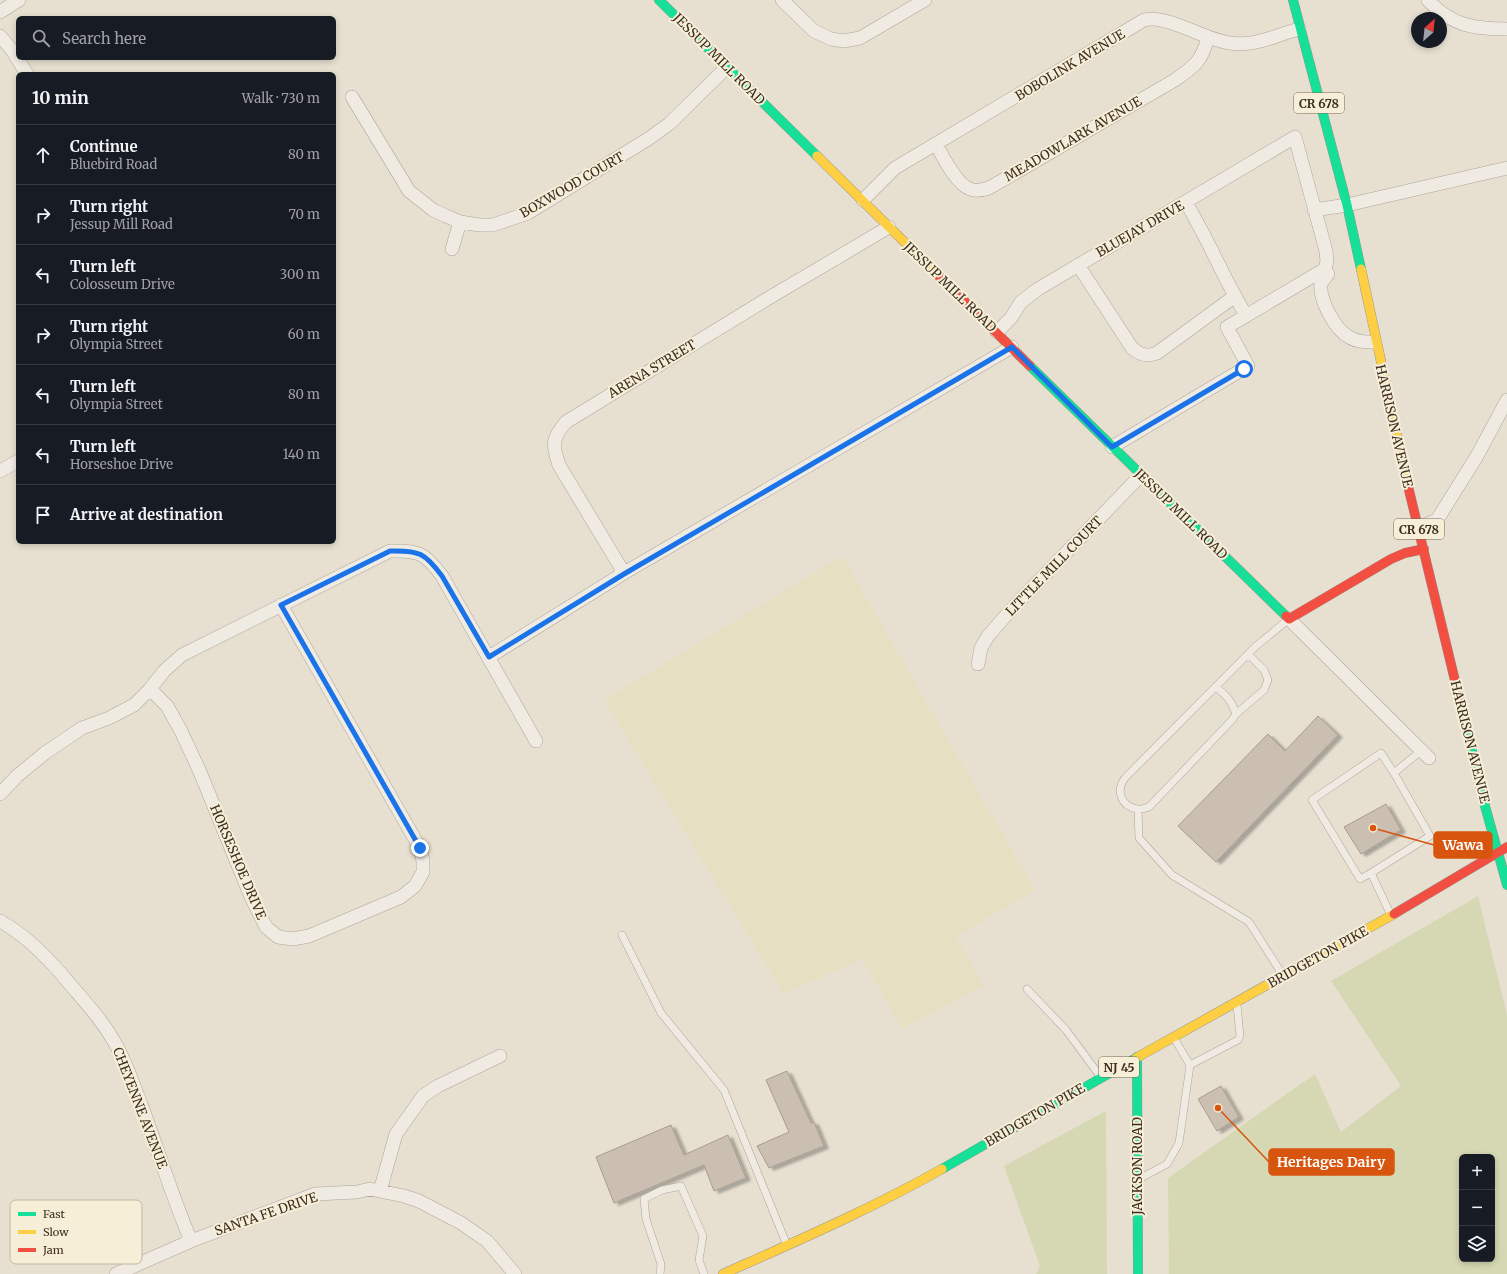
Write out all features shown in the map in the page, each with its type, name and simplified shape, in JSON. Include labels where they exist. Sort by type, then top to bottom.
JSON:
[{"type":"main road","name":"JESSUP MILL ROAD","points":[[659,0],[1112,447],[1289,619]]},
{"type":"main road","name":"HARRISON AVENUE","points":[[1293,0],[1299,29],[1347,205],[1406,479],[1483,798],[1498,852]]},
{"type":"main road","points":[[1289,619],[1392,559],[1405,553],[1424,550]]},
{"type":"main road","name":"BRIDGETON PIKE","points":[[724,1274],[877,1204],[908,1188],[1136,1057],[1391,915],[1507,847]]},
{"type":"main road","name":"CR 678","points":[[1498,852],[1507,886]]},
{"type":"main road","name":"JACKSON ROAD","points":[[1136,1057],[1138,1274]]},
{"type":"street","points":[[0,12],[19,0]]},
{"type":"street","points":[[782,0],[814,31],[831,39],[844,41],[854,40],[866,35],[925,0]]},
{"type":"street","points":[[1428,0],[1447,17],[1464,25],[1485,29],[1507,29]]},
{"type":"street","name":"BOBOLINK AVENUE","points":[[863,200],[895,168],[1144,20],[1152,18],[1159,19],[1229,43],[1252,44],[1299,29]]},
{"type":"street","points":[[0,36],[16,56]]},
{"type":"street","name":"MEADOWLARK AVENUE","points":[[936,144],[952,172],[961,183],[970,189],[981,191],[989,188],[1185,73],[1198,61],[1204,52],[1208,36]]},
{"type":"street","points":[[18,60],[26,72]]},
{"type":"street","name":"BOXWOOD COURT","points":[[352,97],[409,190],[434,210],[460,222],[493,225],[528,213],[648,139],[669,124],[727,67]]},
{"type":"street","name":"BLUEJAY DRIVE","points":[[997,332],[1006,324],[1021,302],[1026,298],[1078,265],[1294,137],[1314,210]]},
{"type":"street","points":[[1376,342],[1358,342],[1347,336],[1338,328],[1322,299],[1321,283],[1328,274],[1325,269],[1327,261],[1326,251],[1314,210],[1347,205],[1507,168]]},
{"type":"street","points":[[1186,202],[1246,316]]},
{"type":"street","points":[[452,249],[460,222]]},
{"type":"street","name":"ARENA STREET","points":[[624,574],[559,465],[554,451],[556,433],[566,422],[767,299],[889,227]]},
{"type":"street","points":[[1078,265],[1132,348],[1138,353],[1144,355],[1157,353],[1235,296]]},
{"type":"street","points":[[1227,327],[1262,308],[1325,269]]},
{"type":"street","points":[[1112,447],[1248,366],[1216,310]]},
{"type":"street","points":[[489,657],[624,574],[1012,347]]},
{"type":"street","points":[[1419,528],[1437,520],[1476,456],[1507,400]]},
{"type":"street","points":[[0,471],[16,462]]},
{"type":"street","name":"LITTLE MILL COURT","points":[[978,664],[981,648],[988,636],[1008,613],[1141,475]]},
{"type":"street","points":[[0,794],[17,776],[45,753],[82,728],[109,718],[134,705],[150,689],[164,671],[182,655],[390,551],[408,550],[419,553],[434,565],[442,576],[489,657],[536,741]]},
{"type":"street","name":"HORSESHOE DRIVE","points":[[150,689],[167,706],[181,731],[200,772],[252,897],[266,926],[278,937],[293,939],[309,936],[401,897],[415,886],[423,872],[423,860],[420,848],[281,605]]},
{"type":"street","name":"JESSUP MILL ROAD","points":[[1289,619],[1426,754]]},
{"type":"street","name":"CHEYENNE AVENUE","points":[[0,921],[15,930],[34,945],[100,1018],[115,1044],[131,1078],[177,1208],[191,1241]]},
{"type":"street","points":[[380,1191],[396,1134],[424,1096],[438,1086],[500,1056]]},
{"type":"street","name":"SANTA FE DRIVE","points":[[142,1263],[191,1241],[315,1194],[357,1192],[370,1189],[419,1201],[461,1223],[487,1241],[515,1274]]},
{"type":"street","name":"SANTA FE DRIVE","points":[[116,1274],[139,1264]]},
{"type":"lane","points":[[1248,654],[1264,670],[1268,680],[1264,690],[1236,714],[1149,807],[1138,810],[1128,806],[1121,798],[1119,791],[1121,783],[1125,778],[1248,654],[1289,619]]},
{"type":"lane","points":[[1216,686],[1230,699],[1236,714]]},
{"type":"lane","points":[[1381,753],[1430,836],[1371,873],[1360,879],[1312,800],[1381,753]]},
{"type":"lane","points":[[1394,773],[1426,754]]},
{"type":"lane","points":[[1138,810],[1139,838],[1172,876],[1249,922],[1283,976]]},
{"type":"lane","points":[[1371,873],[1391,915]]},
{"type":"lane","points":[[622,936],[661,1013],[724,1090],[787,1246]]},
{"type":"lane","points":[[1027,989],[1066,1030],[1101,1077]]},
{"type":"lane","points":[[1190,1065],[1238,1040],[1240,1036],[1237,1002]]},
{"type":"lane","points":[[1138,1180],[1167,1164],[1179,1143],[1190,1065],[1173,1037]]},
{"type":"lane","points":[[660,1274],[661,1264],[646,1219],[644,1199],[662,1190],[681,1186],[703,1236],[699,1260],[704,1274]]},
{"type":"shaded area","points":[[842,556],[1035,890],[956,937],[984,986],[902,1028],[862,959],[784,994],[604,700]]},
{"type":"green space","points":[[1478,896],[1507,1015],[1507,1274],[1169,1274],[1168,1178],[1315,1074],[1341,1132],[1401,1086],[1331,981]]},
{"type":"green space","points":[[1106,1111],[1107,1274],[1036,1274],[1040,1266],[1004,1166]]},
{"type":"building","points":[[1318,716],[1338,735],[1216,862],[1178,826],[1268,734],[1285,751]]},
{"type":"building","points":[[1386,804],[1401,830],[1361,854],[1344,827]]},
{"type":"building","points":[[787,1071],[811,1123],[814,1122],[824,1146],[769,1168],[757,1146],[789,1132],[766,1080]]},
{"type":"building","points":[[1221,1086],[1239,1117],[1217,1131],[1198,1099]]},
{"type":"building","points":[[671,1125],[684,1155],[728,1135],[746,1178],[714,1191],[704,1165],[614,1203],[596,1157]]},
{"type":"traffic: fast","points":[[659,0],[817,156]]},
{"type":"traffic: fast","points":[[1293,0],[1347,205],[1361,269]]},
{"type":"traffic: fast","points":[[1030,366],[1286,616]]},
{"type":"traffic: fast","points":[[1464,718],[1485,806],[1507,885]]},
{"type":"traffic: fast","points":[[1137,1057],[1138,1274]]},
{"type":"traffic: fast","points":[[942,1169],[1136,1058]]},
{"type":"traffic: slow","points":[[817,156],[938,275]]},
{"type":"traffic: slow","points":[[1361,269],[1408,486]]},
{"type":"traffic: slow","points":[[1136,1058],[1394,914]]},
{"type":"traffic: slow","points":[[723,1274],[861,1211],[942,1169]]},
{"type":"traffic: jam","points":[[938,275],[1030,366]]},
{"type":"traffic: jam","points":[[1408,486],[1464,718]]},
{"type":"traffic: jam","points":[[1286,616],[1289,619],[1391,559],[1405,553],[1424,549]]},
{"type":"traffic: jam","points":[[1394,914],[1507,847]]},
{"type":"place","name":"Wawa","points":[[1373,828]]},
{"type":"place","name":"Heritages Dairy","points":[[1218,1108]]},
{"type":"route","points":[[420,848],[281,605],[390,551],[408,550],[419,553],[434,565],[442,576],[489,657],[624,574],[1012,347],[1112,447],[1244,369]]}]
